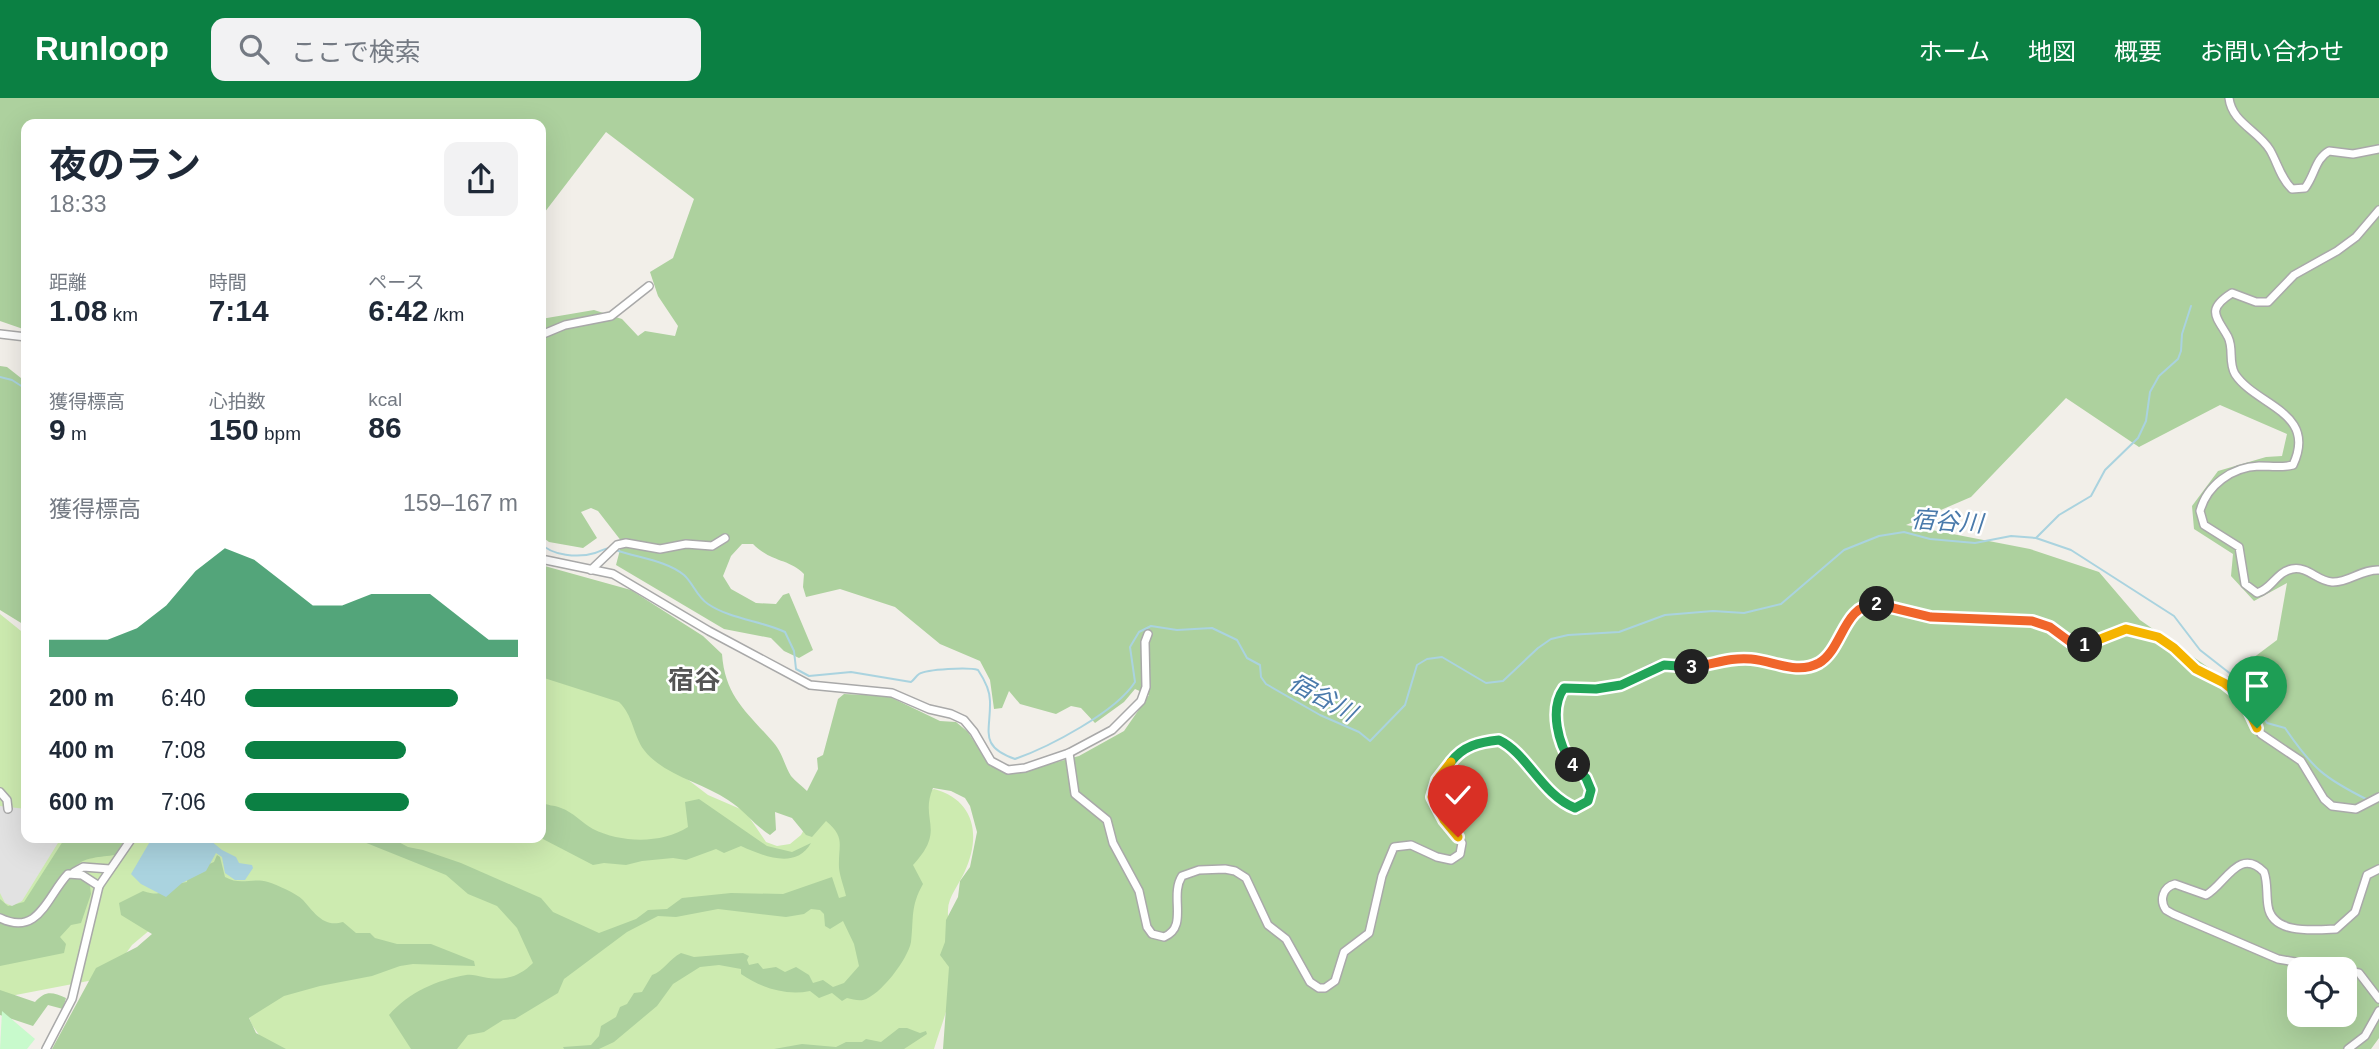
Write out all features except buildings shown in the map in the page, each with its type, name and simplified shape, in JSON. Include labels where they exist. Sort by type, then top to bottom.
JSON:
[{"type":"street","points":[[2229,98],[2233,112],[2265,143],[2281,176],[2292,189],[2305,188],[2320,156],[2329,150],[2353,154],[2379,149]]},
{"type":"street","points":[[2379,210],[2356,237],[2294,275],[2268,302],[2256,302],[2232,293],[2220,303],[2216,321],[2230,343],[2230,361],[2235,373],[2256,394],[2285,412],[2298,437],[2296,458],[2292,465],[2283,468],[2262,466],[2237,470],[2214,486],[2200,511],[2204,525],[2239,547],[2245,584],[2258,593],[2264,591],[2280,573],[2291,569],[2301,568],[2319,579],[2338,582],[2366,569],[2379,570]]},
{"type":"street","points":[[546,333],[565,325],[611,316],[649,286]]},
{"type":"street","points":[[0,334],[21,336]]},
{"type":"street","points":[[592,570],[617,545],[625,543],[660,549],[686,544],[712,546],[725,538]]},
{"type":"street","points":[[546,560],[613,574],[709,631],[810,685],[892,693],[929,709],[951,714],[964,720],[974,732],[990,761],[1009,769],[1025,768],[1069,754],[1112,730],[1141,701],[1146,687],[1145,642],[1148,634]]},
{"type":"street","points":[[1069,754],[1074,794],[1107,820],[1113,842],[1139,891],[1147,927],[1152,934],[1164,937],[1174,930],[1178,922],[1175,888],[1182,876],[1199,870],[1235,871],[1246,878],[1268,925],[1286,939],[1310,982],[1319,988],[1332,985],[1344,953],[1369,933],[1382,876],[1394,848],[1410,845],[1451,860],[1460,854],[1462,842],[1444,820],[1432,791],[1458,752],[1490,741],[1505,743],[1556,796],[1575,808],[1588,801],[1591,790],[1586,778],[1570,762],[1562,745],[1556,705],[1564,688],[1606,688],[1621,685],[1654,667],[1698,666],[1724,659],[1753,659],[1800,669],[1823,660],[1854,615],[1871,604],[1931,617],[2032,621],[2050,627],[2080,646],[2095,643],[2126,629],[2158,637],[2196,669],[2224,683],[2243,698],[2261,734],[2301,761],[2317,789],[2332,806],[2356,809],[2379,797]]},
{"type":"street","points":[[0,792],[7,800],[8,809]]},
{"type":"street","points":[[46,1049],[72,999],[99,886],[128,843]]},
{"type":"street","points":[[2379,869],[2367,875],[2355,912],[2336,929],[2295,929],[2276,920],[2268,909],[2264,872],[2255,864],[2246,863],[2235,867],[2206,895],[2175,884],[2165,891],[2162,899],[2166,910],[2173,914],[2278,958],[2359,973],[2379,999]]},
{"type":"street","points":[[0,918],[17,923],[36,917],[68,874],[83,867],[110,869]]},
{"type":"street","points":[[74,873],[99,886]]},
{"type":"street","points":[[2348,1049],[2368,1032],[2379,1011]]},
{"type":"green space","points":[[0,98],[2379,98],[2379,1038],[2371,1049],[943,1049],[949,967],[940,955],[945,942],[946,920],[958,897],[960,881],[970,867],[977,832],[965,798],[951,791],[933,788],[929,808],[931,833],[923,853],[913,865],[923,884],[914,906],[909,949],[892,976],[870,997],[861,1000],[847,998],[842,1001],[832,993],[819,998],[810,991],[783,992],[757,983],[741,974],[741,969],[719,965],[700,967],[673,984],[657,1006],[614,1042],[599,1049],[564,1049],[563,1047],[591,1045],[599,1036],[601,1026],[616,1017],[620,1007],[627,1004],[634,993],[642,992],[652,975],[681,953],[694,957],[743,953],[749,956],[749,965],[758,963],[763,969],[776,967],[785,972],[796,967],[809,975],[813,983],[823,980],[833,987],[844,983],[859,966],[854,944],[843,921],[830,929],[825,926],[824,914],[820,910],[811,909],[804,914],[786,917],[718,909],[676,917],[658,916],[627,932],[564,979],[558,993],[515,1019],[503,1020],[484,1032],[468,1035],[457,1049],[411,1049],[389,1015],[405,1000],[424,988],[445,980],[468,975],[497,979],[510,977],[533,963],[517,928],[497,906],[468,894],[446,875],[366,843],[400,843],[461,863],[541,898],[553,912],[599,933],[636,919],[648,910],[667,909],[682,898],[731,893],[783,894],[832,877],[839,898],[846,896],[839,868],[839,837],[826,821],[812,837],[806,835],[792,818],[775,812],[776,830],[770,835],[728,800],[652,759],[640,744],[624,707],[619,702],[546,679],[546,566],[631,590],[703,636],[722,654],[728,682],[739,703],[776,746],[791,776],[807,791],[818,769],[817,758],[823,755],[838,699],[844,694],[888,696],[940,721],[956,722],[968,732],[990,766],[1013,774],[1079,756],[1124,731],[1149,695],[1135,689],[1124,702],[1095,723],[1081,708],[1071,706],[1056,714],[1020,704],[1009,691],[1002,708],[994,709],[990,680],[980,661],[940,644],[895,607],[840,589],[806,597],[803,587],[804,574],[753,544],[742,544],[731,556],[723,576],[731,589],[756,603],[776,604],[783,595],[789,593],[813,650],[799,658],[784,651],[771,638],[724,629],[616,565],[622,542],[598,511],[591,508],[581,512],[597,538],[583,548],[546,540],[546,318],[594,310],[622,319],[638,336],[645,331],[675,336],[678,326],[658,296],[650,272],[673,258],[694,199],[606,132],[546,210],[546,119],[21,119],[21,328],[0,321]],"holes":[[[2066,398],[2139,447],[2220,405],[2287,434],[2282,456],[2266,457],[2218,471],[2192,506],[2194,529],[2233,554],[2231,576],[2254,601],[2287,583],[2277,640],[2225,679],[2140,620],[2099,572],[2030,549],[1906,525],[1971,497]]]},
{"type":"green space","points":[[0,366],[7,367],[21,378],[21,623],[0,610]]},
{"type":"green space","points":[[0,614],[21,631],[21,843],[546,843],[546,677],[615,696],[625,703],[645,747],[708,795],[745,811],[766,842],[777,846],[790,844],[801,835],[812,815],[828,815],[844,845],[934,789],[948,794],[958,802],[971,821],[973,845],[970,858],[949,905],[954,975],[934,1049],[269,1049],[252,1025],[229,966],[151,929],[132,945],[109,977],[0,998]]},
{"type":"green space","points":[[699,799],[767,846],[792,852],[811,843],[805,851],[788,858],[769,857],[741,846],[724,853],[716,849],[686,860],[673,858],[626,865],[593,865],[546,841],[546,804],[565,810],[604,834],[641,840],[678,833],[688,827],[685,802]]},
{"type":"green space","points":[[62,843],[123,843],[115,855],[87,860],[75,868],[90,886],[91,894],[81,923],[71,925],[60,937],[66,944],[64,953],[0,966],[0,899],[8,906],[24,902]]},
{"type":"green space","points":[[217,855],[220,857],[225,877],[236,881],[268,882],[281,887],[300,897],[324,921],[343,922],[356,933],[370,933],[375,938],[397,944],[431,944],[474,961],[475,966],[400,966],[372,976],[284,996],[249,1018],[256,1033],[286,1049],[52,1049],[96,968],[137,947],[152,934],[121,915],[119,903],[143,891],[159,893],[171,886],[187,882],[188,873],[214,862]]},
{"type":"green space","points":[[0,990],[35,1002],[49,993],[66,998],[63,1009],[48,1005],[33,1026],[0,1015]]},
{"type":"green space","points":[[2,1011],[35,1039],[27,1049],[0,1049]]},
{"type":"green space","points":[[899,1028],[920,1033],[926,1031],[927,1034],[904,1049],[774,1049],[802,1044],[836,1047],[846,1042],[862,1042],[866,1039],[881,1042]]},
{"type":"shaded area","points":[[0,806],[21,808],[21,843],[58,843],[22,901],[12,906],[5,903],[0,893]]},
{"type":"water","points":[[149,843],[213,843],[236,857],[239,863],[252,865],[253,868],[245,880],[235,880],[225,873],[222,857],[216,853],[206,871],[182,883],[166,897],[141,884],[131,874]]},
{"type":"waterway","points":[[2036,538],[2059,515],[2091,496],[2105,470],[2138,438],[2146,421],[2150,392],[2159,376],[2178,359],[2191,306]]},
{"type":"waterway","name":"宿谷川","points":[[0,377],[21,386]]},
{"type":"waterway","name":"宿谷川","points":[[616,550],[677,570],[687,578],[704,601],[717,609],[785,632],[794,651],[796,669],[809,676],[851,672],[911,682],[919,674],[930,671],[978,670],[990,697],[991,743],[1003,754],[1015,759],[1081,727],[1126,693],[1135,682],[1130,647],[1139,632],[1151,626],[1177,630],[1212,628],[1237,640],[1247,658],[1260,665],[1261,677],[1266,684],[1320,715],[1359,732],[1370,741],[1405,705],[1417,665],[1427,659],[1442,657],[1486,683],[1503,681],[1551,639],[1568,635],[1619,632],[1665,615],[1713,611],[1744,613],[1781,604],[1844,550],[1879,536],[1904,532],[1930,539],[1975,543],[2011,536],[2036,538],[2071,550],[2174,616],[2200,650],[2232,675],[2267,723],[2285,728],[2320,771],[2368,800]]},
{"type":"waterway","name":"宿谷川","points":[[546,547],[551,551],[574,555],[588,555],[611,548]]},
{"type":"district","name":"宿谷","points":[[694,680]]},
{"type":"route","points":[[1458,837],[1439,811],[1432,791],[1458,752],[1470,746],[1499,740],[1511,748],[1540,781],[1566,804],[1575,808],[1588,801],[1591,786],[1570,762],[1562,745],[1556,705],[1564,688],[1606,688],[1621,685],[1654,667],[1691,667],[1730,658],[1753,659],[1800,669],[1823,660],[1854,615],[1871,604],[1931,617],[2032,621],[2050,627],[2080,646],[2095,643],[2126,629],[2158,637],[2200,672],[2224,683],[2243,698],[2257,728]]}]
